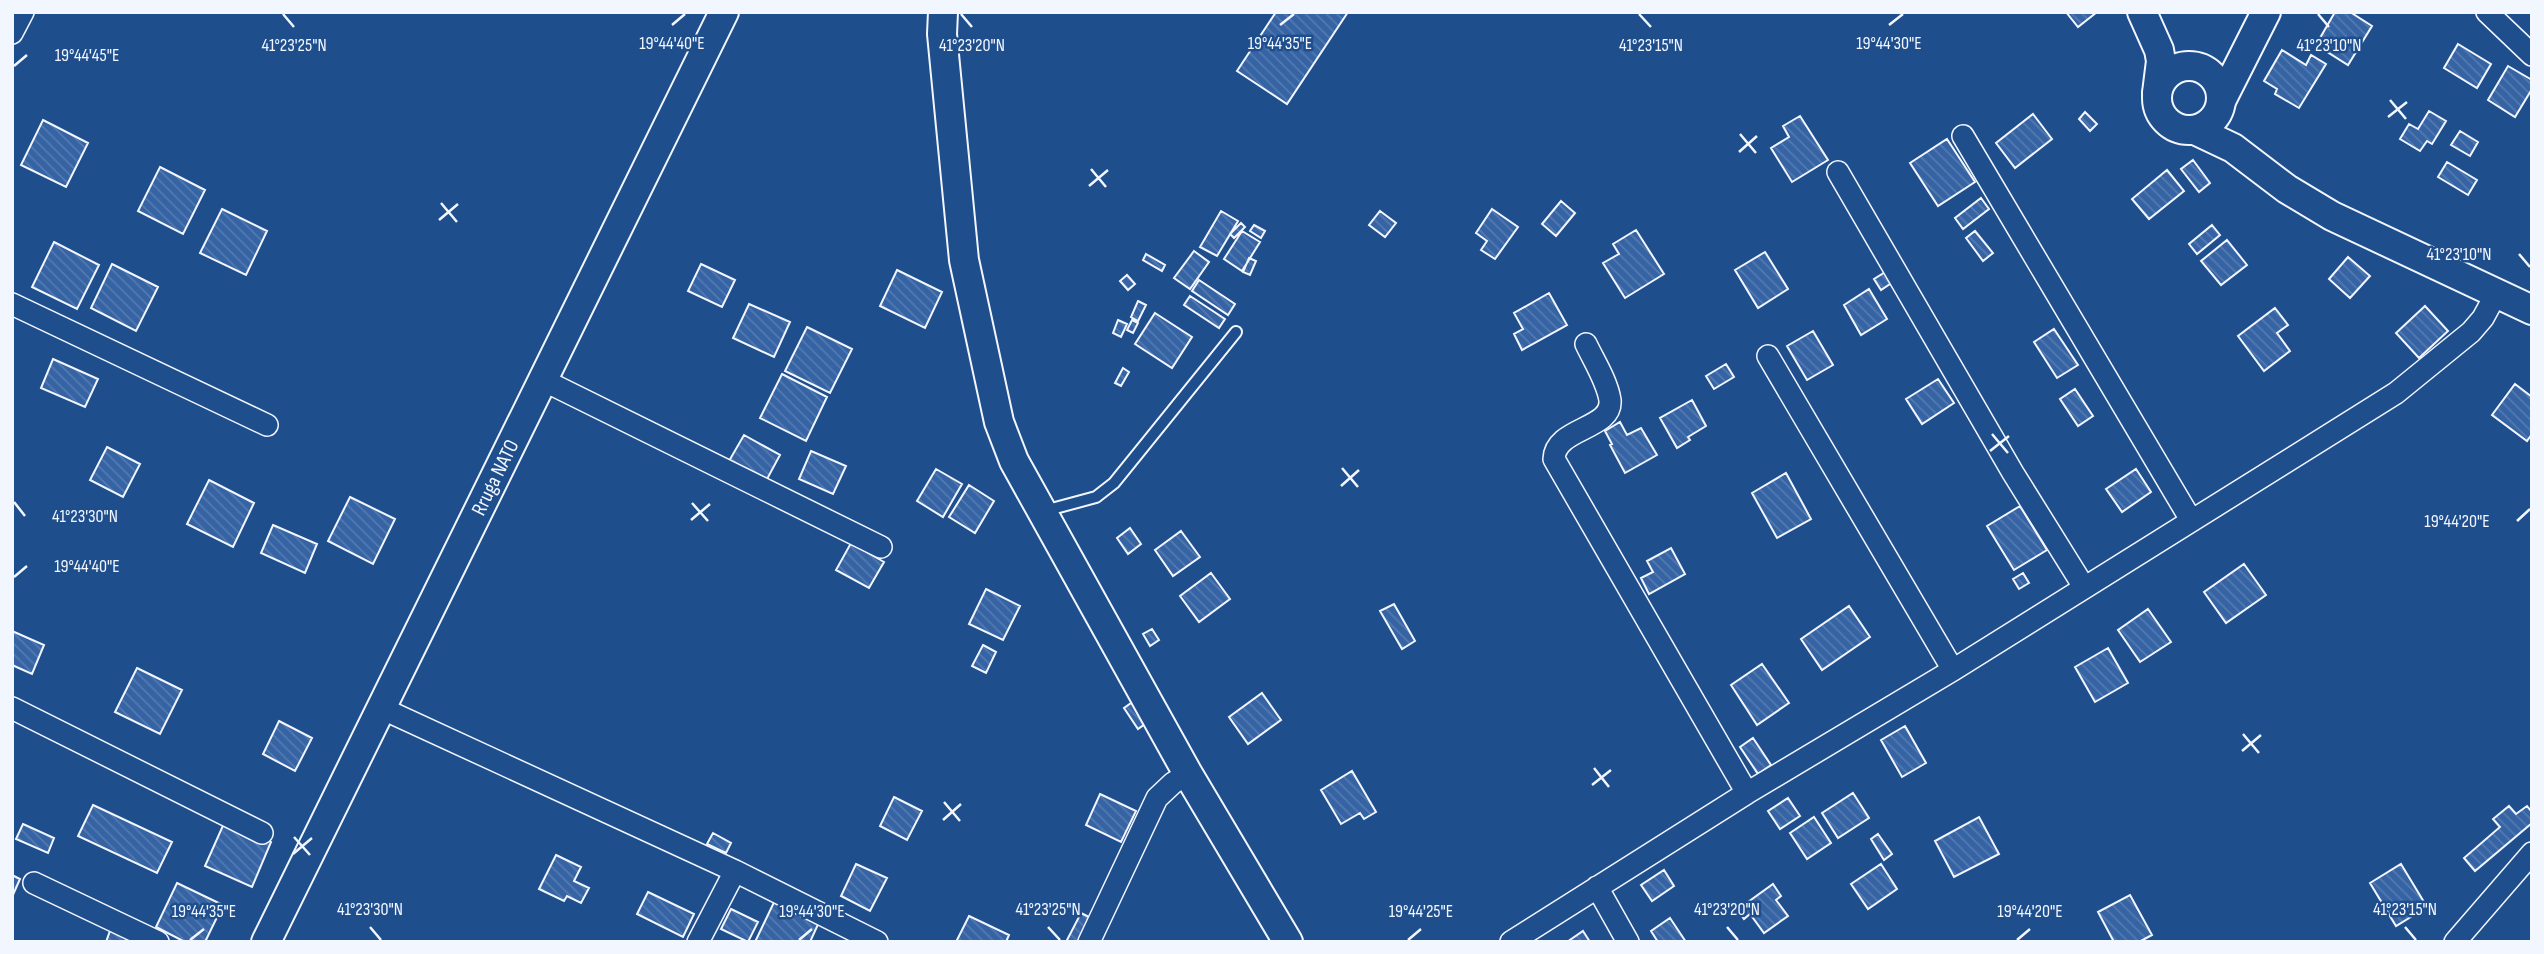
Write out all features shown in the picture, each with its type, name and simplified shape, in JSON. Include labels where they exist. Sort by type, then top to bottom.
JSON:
[{"type":"street","name":"Rruga NATO","points":[[266,942],[724,12]]},
{"type":"street","points":[[943,12],[942,34],[964,260],[999,422],[1014,461],[1041,512],[1188,774],[1288,942]]},
{"type":"street","points":[[2143,12],[2163,37],[2216,80],[2220,106],[2234,140],[2250,159]]},
{"type":"street","points":[[2143,12],[2159,50],[2161,61],[2157,104],[2167,122],[2175,127],[2195,130],[2217,139],[2250,159],[2310,204],[2532,310]]},
{"type":"street","points":[[2195,130],[2205,126],[2220,106],[2266,12]]},
{"type":"street","points":[[2487,12],[2532,55]]},
{"type":"street","points":[[12,33],[21,13]]},
{"type":"street","points":[[2157,93],[2160,82],[2167,73],[2177,68],[2227,67],[2250,44]]},
{"type":"street","points":[[1963,136],[2191,520]]},
{"type":"street","points":[[1838,172],[2013,473],[2084,587]]},
{"type":"street","points":[[1511,942],[1747,793],[1953,670],[2396,393],[2471,332],[2483,318],[2496,293]]},
{"type":"street","points":[[12,304],[267,425]]},
{"type":"street","points":[[1586,344],[1608,392],[1609,410],[1599,420],[1558,445],[1554,459],[1747,793]]},
{"type":"street","points":[[1768,356],[1953,670]]},
{"type":"street","points":[[544,380],[881,547]]},
{"type":"street","points":[[382,708],[735,871],[877,942]]},
{"type":"street","points":[[12,709],[262,833]]},
{"type":"street","points":[[1089,942],[1157,798],[1188,774]]},
{"type":"street","points":[[2455,942],[2532,853]]},
{"type":"street","points":[[698,942],[735,871]]},
{"type":"street","points":[[34,883],[158,942]]},
{"type":"street","points":[[1597,887],[1628,942]]},
{"type":"lane","points":[[1041,512],[1096,497],[1114,483],[1236,332]]},
{"type":"building","points":[[1276,12],[1348,12],[1287,104],[1237,71]]},
{"type":"building","points":[[2066,12],[2097,12],[2078,27]]},
{"type":"building","points":[[2335,12],[2350,12],[2372,26],[2348,65],[2316,45]]},
{"type":"building","points":[[2458,44],[2491,64],[2477,88],[2444,68]]},
{"type":"building","points":[[2282,50],[2306,65],[2311,55],[2326,64],[2299,108],[2275,94],[2277,89],[2264,81]]},
{"type":"building","points":[[2508,66],[2532,80],[2532,89],[2515,117],[2488,100]]},
{"type":"building","points":[[2429,111],[2446,121],[2432,144],[2427,141],[2420,151],[2400,139],[2409,124],[2418,129]]},
{"type":"building","points":[[2085,112],[2097,124],[2090,131],[2079,119]]},
{"type":"building","points":[[2033,114],[2052,139],[2015,168],[1996,143]]},
{"type":"building","points":[[1800,116],[1828,160],[1792,182],[1771,148],[1789,137],[1783,126]]},
{"type":"building","points":[[43,120],[88,143],[66,187],[21,165]]},
{"type":"building","points":[[2460,131],[2478,142],[2470,156],[2451,145]]},
{"type":"building","points":[[1947,139],[1975,182],[1938,206],[1910,163]]},
{"type":"building","points":[[2193,160],[2210,183],[2199,192],[2181,169]]},
{"type":"building","points":[[2447,162],[2477,180],[2468,195],[2438,177]]},
{"type":"building","points":[[160,167],[205,190],[183,234],[138,211]]},
{"type":"building","points":[[2167,170],[2184,191],[2149,219],[2132,199]]},
{"type":"building","points":[[1981,198],[1989,209],[1963,229],[1955,218]]},
{"type":"building","points":[[1561,201],[1575,213],[1556,236],[1542,224]]},
{"type":"building","points":[[222,209],[267,231],[246,275],[200,253]]},
{"type":"building","points":[[1492,209],[1518,227],[1495,259],[1481,250],[1487,241],[1476,233]]},
{"type":"building","points":[[1221,211],[1238,221],[1217,256],[1200,247]]},
{"type":"building","points":[[1380,211],[1396,223],[1385,237],[1369,225]]},
{"type":"building","points":[[1241,223],[1245,227],[1234,238],[1230,234]]},
{"type":"building","points":[[1254,225],[1265,231],[1261,238],[1250,231]]},
{"type":"building","points":[[2212,225],[2220,235],[2197,254],[2189,244]]},
{"type":"building","points":[[1636,230],[1664,274],[1625,298],[1603,263],[1619,254],[1613,244]]},
{"type":"building","points":[[1242,231],[1260,242],[1242,271],[1224,259]]},
{"type":"building","points":[[1975,231],[1993,253],[1983,261],[1966,238]]},
{"type":"building","points":[[2227,240],[2247,265],[2221,285],[2201,261]]},
{"type":"building","points":[[54,242],[99,265],[77,309],[32,287]]},
{"type":"building","points":[[1194,251],[1209,262],[1190,289],[1174,278]]},
{"type":"building","points":[[1765,252],[1788,289],[1758,308],[1735,270]]},
{"type":"building","points":[[1146,254],[1165,265],[1162,271],[1143,260]]},
{"type":"building","points":[[2348,257],[2370,276],[2350,298],[2329,279]]},
{"type":"building","points":[[1249,258],[1256,261],[1250,275],[1243,272]]},
{"type":"building","points":[[112,264],[158,287],[136,331],[91,308]]},
{"type":"building","points":[[701,264],[735,280],[722,307],[688,291]]},
{"type":"building","points":[[897,270],[942,292],[925,328],[880,306]]},
{"type":"building","points":[[1887,271],[1893,282],[1881,290],[1874,279]]},
{"type":"building","points":[[1127,275],[1135,284],[1128,290],[1120,281]]},
{"type":"building","points":[[1199,280],[1235,304],[1228,315],[1192,291]]},
{"type":"building","points":[[1869,289],[1887,319],[1861,335],[1844,305]]},
{"type":"building","points":[[1549,293],[1567,325],[1522,350],[1514,334],[1523,329],[1514,313]]},
{"type":"building","points":[[1190,296],[1225,319],[1219,328],[1184,305]]},
{"type":"building","points":[[1138,301],[1146,305],[1138,321],[1131,317]]},
{"type":"building","points":[[749,304],[790,322],[774,357],[733,338]]},
{"type":"building","points":[[2425,306],[2448,331],[2419,358],[2396,333]]},
{"type":"building","points":[[2275,308],[2288,325],[2277,333],[2290,351],[2264,371],[2238,336]]},
{"type":"building","points":[[1155,313],[1192,337],[1172,368],[1135,344]]},
{"type":"building","points":[[1118,320],[1127,324],[1121,337],[1113,333]]},
{"type":"building","points":[[1132,320],[1138,323],[1133,333],[1127,330]]},
{"type":"building","points":[[807,327],[852,349],[830,393],[785,371]]},
{"type":"building","points":[[2054,329],[2078,365],[2057,378],[2034,342]]},
{"type":"building","points":[[1813,331],[1833,365],[1807,380],[1787,346]]},
{"type":"building","points":[[53,359],[98,379],[85,407],[41,388]]},
{"type":"building","points":[[1726,364],[1734,377],[1714,389],[1706,376]]},
{"type":"building","points":[[1123,368],[1129,372],[1121,386],[1115,383]]},
{"type":"building","points":[[782,374],[827,397],[806,441],[760,418]]},
{"type":"building","points":[[1938,379],[1954,403],[1922,424],[1906,399]]},
{"type":"building","points":[[2515,384],[2532,397],[2532,434],[2527,441],[2492,415]]},
{"type":"building","points":[[2075,389],[2093,416],[2078,426],[2060,399]]},
{"type":"building","points":[[1692,400],[1706,426],[1688,437],[1690,440],[1677,448],[1660,418]]},
{"type":"building","points":[[1620,422],[1627,435],[1641,428],[1657,455],[1625,473],[1605,431]]},
{"type":"building","points":[[744,435],[780,455],[766,481],[729,461]]},
{"type":"building","points":[[107,447],[140,464],[123,497],[90,480]]},
{"type":"building","points":[[811,451],[846,466],[833,494],[799,479]]},
{"type":"building","points":[[936,469],[962,484],[943,517],[917,501]]},
{"type":"building","points":[[2136,469],[2151,492],[2122,512],[2106,489]]},
{"type":"building","points":[[1786,473],[1811,519],[1777,538],[1752,493]]},
{"type":"building","points":[[209,480],[254,503],[233,547],[187,524]]},
{"type":"building","points":[[969,485],[994,501],[975,533],[949,517]]},
{"type":"building","points":[[350,497],[395,519],[373,564],[328,541]]},
{"type":"building","points":[[2020,506],[2047,550],[2014,570],[1987,526]]},
{"type":"building","points":[[273,525],[317,544],[305,573],[261,553]]},
{"type":"building","points":[[1130,528],[1141,544],[1128,554],[1117,538]]},
{"type":"building","points":[[1181,531],[1200,557],[1173,576],[1155,550]]},
{"type":"building","points":[[851,543],[884,562],[869,588],[836,570]]},
{"type":"building","points":[[1671,548],[1685,574],[1649,594],[1641,578],[1653,572],[1647,561]]},
{"type":"building","points":[[2244,564],[2266,595],[2226,623],[2204,592]]},
{"type":"building","points":[[1211,573],[1230,599],[1199,622],[1180,596]]},
{"type":"building","points":[[2023,573],[2029,583],[2019,589],[2013,579]]},
{"type":"building","points":[[986,589],[1020,606],[1003,640],[969,624]]},
{"type":"building","points":[[1394,604],[1415,641],[1402,649],[1380,611]]},
{"type":"building","points":[[1849,606],[1870,637],[1822,670],[1801,639]]},
{"type":"building","points":[[2148,609],[2171,642],[2140,662],[2118,630]]},
{"type":"building","points":[[1152,629],[1159,640],[1150,646],[1143,634]]},
{"type":"building","points":[[12,631],[44,645],[32,674],[12,665]]},
{"type":"building","points":[[983,645],[996,652],[986,673],[972,666]]},
{"type":"building","points":[[2108,648],[2128,683],[2095,702],[2075,667]]},
{"type":"building","points":[[1762,664],[1789,703],[1757,725],[1731,685]]},
{"type":"building","points":[[137,668],[182,690],[160,734],[115,712]]},
{"type":"building","points":[[1262,693],[1281,720],[1248,744],[1229,717]]},
{"type":"building","points":[[1141,696],[1156,716],[1138,729],[1124,708]]},
{"type":"building","points":[[279,721],[312,738],[295,771],[263,754]]},
{"type":"building","points":[[1905,726],[1926,763],[1902,777],[1881,740]]},
{"type":"building","points":[[1753,738],[1771,765],[1758,774],[1740,747]]},
{"type":"building","points":[[1352,771],[1376,812],[1364,819],[1360,813],[1341,824],[1321,790]]},
{"type":"building","points":[[1853,793],[1869,818],[1838,838],[1822,813]]},
{"type":"building","points":[[1100,794],[1136,811],[1121,842],[1086,825]]},
{"type":"building","points":[[894,797],[922,811],[907,840],[880,826]]},
{"type":"building","points":[[1788,798],[1800,816],[1780,829],[1768,811]]},
{"type":"building","points":[[93,805],[172,842],[157,873],[78,836]]},
{"type":"building","points":[[2509,806],[2516,814],[2527,806],[2532,812],[2532,823],[2475,871],[2464,858],[2500,827],[2493,819]]},
{"type":"building","points":[[1814,817],[1831,843],[1807,859],[1790,833]]},
{"type":"building","points":[[1979,817],[1999,854],[1954,877],[1935,841]]},
{"type":"building","points":[[225,821],[271,842],[252,887],[205,866]]},
{"type":"building","points":[[23,824],[54,838],[48,853],[16,839]]},
{"type":"building","points":[[713,833],[731,843],[726,853],[707,844]]},
{"type":"building","points":[[1878,834],[1892,854],[1884,860],[1871,839]]},
{"type":"building","points":[[556,855],[581,867],[574,881],[589,888],[581,903],[567,896],[564,901],[539,889]]},
{"type":"building","points":[[856,864],[887,878],[870,911],[841,896]]},
{"type":"building","points":[[1881,864],[1897,889],[1868,909],[1851,884]]},
{"type":"building","points":[[2401,864],[2427,907],[2396,926],[2370,883]]},
{"type":"building","points":[[1664,870],[1674,886],[1652,901],[1641,885]]},
{"type":"building","points":[[12,875],[20,879],[12,897]]},
{"type":"building","points":[[177,883],[223,905],[205,942],[185,942],[156,927]]},
{"type":"building","points":[[1773,884],[1781,896],[1776,900],[1788,916],[1764,933],[1750,914],[1744,919],[1737,910]]},
{"type":"building","points":[[648,892],[694,914],[683,937],[637,914]]},
{"type":"building","points":[[2130,895],[2152,935],[2139,942],[2114,942],[2098,912]]},
{"type":"building","points":[[776,898],[820,920],[810,942],[755,942]]},
{"type":"building","points":[[731,909],[758,922],[748,942],[721,929]]},
{"type":"building","points":[[1081,913],[1093,919],[1082,942],[1066,942]]},
{"type":"building","points":[[969,916],[1009,935],[1006,942],[956,942]]},
{"type":"building","points":[[1670,918],[1686,942],[1658,942],[1651,931]]},
{"type":"building","points":[[111,928],[142,942],[106,942]]},
{"type":"building","points":[[1583,931],[1590,942],[1567,942]]}]
